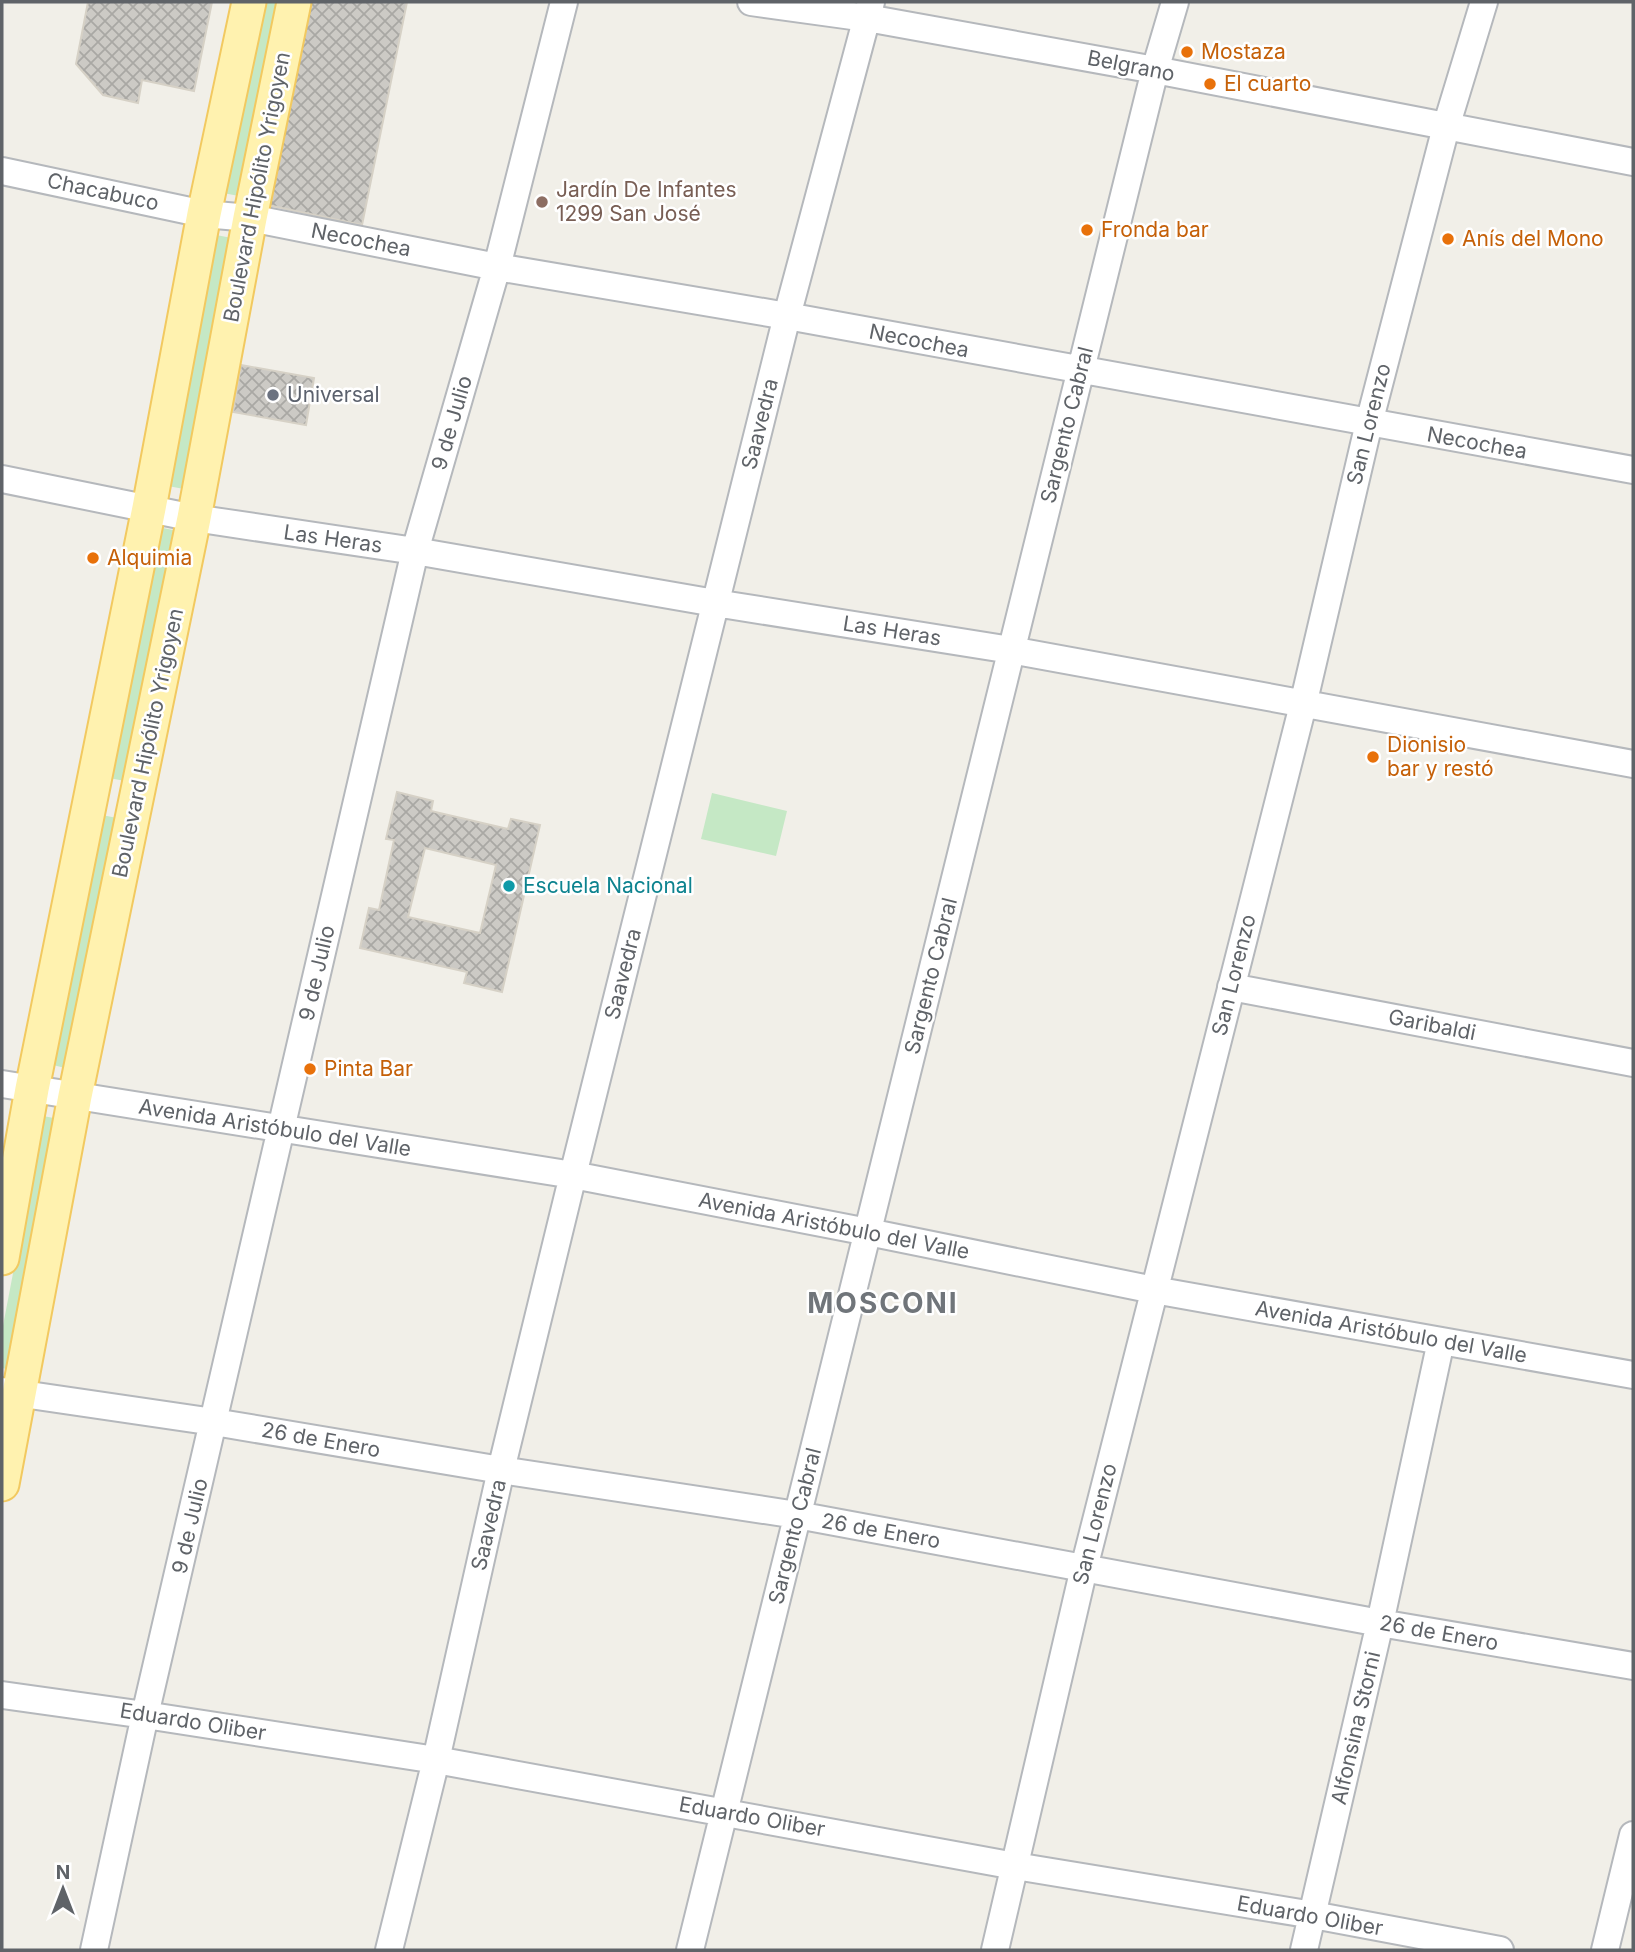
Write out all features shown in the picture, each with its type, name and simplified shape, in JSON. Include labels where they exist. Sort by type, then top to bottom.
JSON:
[{"type":"main road","name":"Boulevard Hipólito Yrigoyen","points":[[2,1258],[17,1086],[91,795],[249,2]]},
{"type":"main road","name":"Boulevard Hipólito Yrigoyen","points":[[2,1484],[11,1392],[75,1097],[194,518],[250,218],[294,2]]},
{"type":"main road","points":[[91,795],[135,803]]},
{"type":"street","name":"9 de Julio","points":[[94,1950],[145,1715],[415,551],[497,267],[564,2]]},
{"type":"street","name":"Belgrano","points":[[751,2],[869,10],[1155,70],[1633,162]]},
{"type":"street","name":"Sargento Cabral","points":[[690,1950],[1155,70],[1175,2]]},
{"type":"street","name":"San Lorenzo","points":[[995,1950],[1084,1568],[1303,705],[1369,423],[1446,127],[1484,2]]},
{"type":"street","name":"Saavedra","points":[[389,1950],[573,1175],[787,316],[869,10]]},
{"type":"street","name":"Chacabuco","points":[[2,171],[205,214]]},
{"type":"street","name":"Necochea","points":[[205,214],[250,218],[497,267],[787,316],[1633,470]]},
{"type":"street","name":"Las Heras","points":[[2,479],[194,518],[415,551],[715,603],[1011,650],[1633,764]]},
{"type":"street","name":"Garibaldi","points":[[1231,987],[1633,1063]]},
{"type":"street","name":"Avenida Aristóbulo del Valle","points":[[17,1086],[573,1175],[1154,1290],[1633,1376]]},
{"type":"street","name":"Alfonsina Storni","points":[[1304,1950],[1380,1623],[1441,1341]]},
{"type":"street","name":"26 de Enero","points":[[11,1392],[797,1515],[1380,1623],[1633,1666]]},
{"type":"street","name":"Eduardo Oliber","points":[[2,1695],[436,1760],[1015,1866],[1313,1915],[1500,1950]]},
{"type":"street","points":[[1605,1950],[1633,1835]]},
{"type":"green space","points":[[263,2],[279,2],[239,196],[223,193]]},
{"type":"green space","points":[[216,235],[232,238],[184,489],[168,486]]},
{"type":"green space","points":[[158,527],[173,530],[125,781],[109,778]]},
{"type":"green space","points":[[712,793],[787,811],[776,856],[701,839]]},
{"type":"green space","points":[[102,815],[117,818],[69,1069],[53,1065]]},
{"type":"green space","points":[[43,1116],[59,1119],[10,1370],[2,1368],[2,1331]]},
{"type":"building","points":[[88,2],[212,2],[194,91],[142,80],[138,103],[103,95],[76,64]]},
{"type":"building","points":[[304,2],[407,2],[362,225],[263,204]]},
{"type":"building","name":"Universal","points":[[241,365],[314,378],[306,425],[233,412]]},
{"type":"building","name":"Escuela Nacional","points":[[397,792],[433,801],[431,811],[508,829],[511,819],[540,825],[502,992],[464,983],[467,972],[360,948],[369,908],[379,910],[394,840],[386,839]],"holes":[[[425,848],[496,865],[480,933],[408,917]]]},
{"type":"place","name":"Mostaza","points":[[1187,52]]},
{"type":"place","name":"El cuarto","points":[[1210,84]]},
{"type":"place","name":"Jardín De Infantes 1299 San José","points":[[542,202]]},
{"type":"place","name":"Fronda bar","points":[[1087,230]]},
{"type":"place","name":"Anís del Mono","points":[[1448,239]]},
{"type":"place","name":"Universal","points":[[273,395]]},
{"type":"place","name":"Alquimia","points":[[93,558]]},
{"type":"place","name":"Dionisio bar y restó","points":[[1373,757]]},
{"type":"place","name":"Escuela Nacional","points":[[509,886]]},
{"type":"place","name":"Pinta Bar","points":[[310,1069]]},
{"type":"district","name":"MOSCONI","points":[[883,1303]]}]
